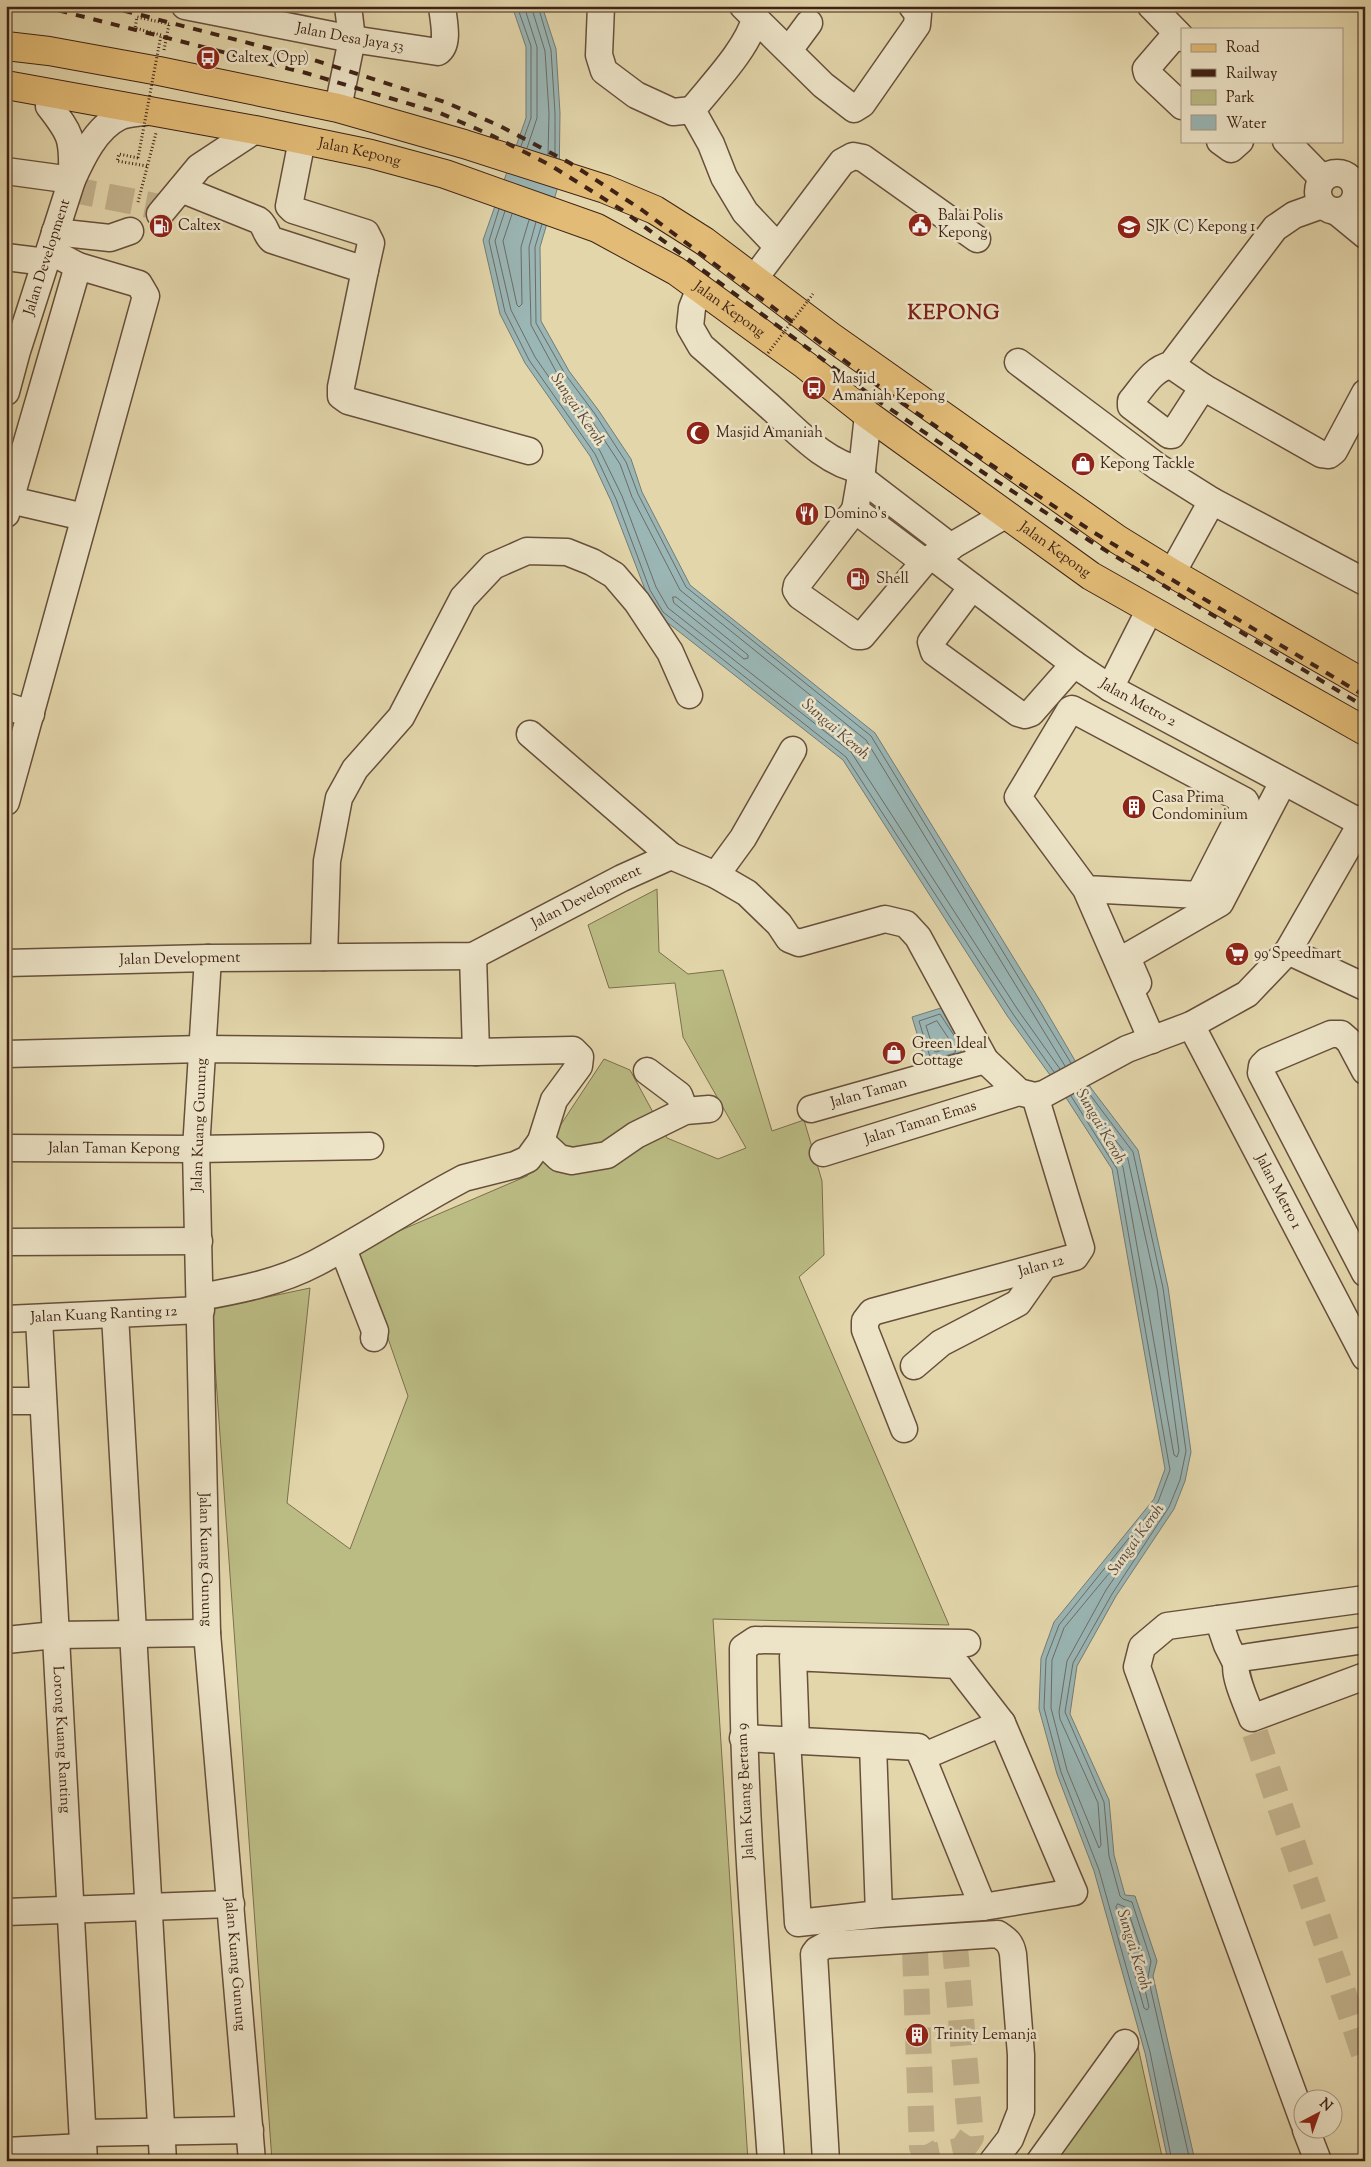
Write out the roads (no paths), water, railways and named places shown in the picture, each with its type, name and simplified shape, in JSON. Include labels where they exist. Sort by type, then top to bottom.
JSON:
[{"type":"main road","points":[[6,39],[49,51]]},
{"type":"main road","points":[[6,46],[49,51],[159,71],[338,108],[464,144],[605,189],[655,210],[704,241],[830,336],[1117,539],[1172,573],[1365,684]]},
{"type":"main road","name":"Jalan Kepong","points":[[6,85],[255,130],[370,154],[445,174],[596,228],[669,266],[868,415],[1091,576],[1365,731]]},
{"type":"main road","points":[[6,104],[155,112]]},
{"type":"street","points":[[338,108],[352,40],[348,6]]},
{"type":"street","name":"Jalan Desa Jaya 53","points":[[177,15],[438,52],[442,49],[444,43],[442,6]]},
{"type":"street","points":[[602,6],[599,55],[604,71],[636,95],[673,112],[692,110],[742,46],[752,29],[749,12]]},
{"type":"street","points":[[749,12],[823,85],[854,109],[862,104],[917,25],[918,14],[912,6]]},
{"type":"street","points":[[1151,6],[1180,35],[1146,69],[1147,73],[1181,105]]},
{"type":"street","points":[[789,50],[808,23]]},
{"type":"street","name":"Jalan Development","points":[[50,106],[63,123],[71,140],[72,180]]},
{"type":"street","points":[[692,110],[712,144],[724,177],[745,212],[778,247]]},
{"type":"street","name":"Jalan Development","points":[[6,392],[12,350],[51,248],[72,180],[91,143],[102,130],[119,117],[155,112]]},
{"type":"street","points":[[149,208],[181,189],[199,167],[255,130]]},
{"type":"street","points":[[302,140],[289,206],[293,210],[366,233],[371,243],[341,387],[341,396],[348,400],[529,451]]},
{"type":"street","points":[[1222,142],[1231,148],[1239,142]]},
{"type":"street","points":[[1287,142],[1323,179]]},
{"type":"street","points":[[754,279],[842,162],[853,156],[863,158],[871,163],[977,239]]},
{"type":"street","points":[[6,171],[72,180]]},
{"type":"street","points":[[1345,206],[1355,186],[1347,176],[1334,173],[1323,179],[1317,194],[1345,206],[1365,235]]},
{"type":"street","points":[[181,189],[258,220],[263,223],[267,236],[272,240],[366,270]]},
{"type":"street","points":[[1202,387],[1175,432],[1169,435],[1131,406],[1131,402],[1155,372],[1160,367],[1171,365],[1276,228],[1294,215],[1345,206]]},
{"type":"street","points":[[6,256],[110,238],[130,230]]},
{"type":"street","points":[[6,802],[146,296],[139,284],[78,266],[51,248]]},
{"type":"street","points":[[78,266],[8,504],[84,517]]},
{"type":"street","points":[[700,288],[692,308],[690,327],[701,346],[805,439],[837,462],[861,474],[936,555]]},
{"type":"street","points":[[1018,362],[1158,467],[1212,500],[1365,582]]},
{"type":"street","points":[[1171,365],[1202,387],[1321,454],[1328,455],[1334,451],[1365,393]]},
{"type":"street","points":[[868,415],[855,510],[797,585],[796,590],[800,596],[857,636],[862,636],[936,555],[1005,515]]},
{"type":"street","points":[[1172,573],[1212,500]]},
{"type":"street","points":[[855,510],[936,555]]},
{"type":"street","points":[[324,957],[327,861],[339,798],[355,769],[402,716],[463,598],[493,566],[526,551],[567,552],[592,562],[614,575],[637,602],[670,652],[689,694]]},
{"type":"street","name":"Jalan Metro 2","points":[[936,555],[972,587],[1074,664],[1110,688],[1283,782],[1364,822],[1288,951],[1247,994],[1191,1025],[1127,1049]]},
{"type":"street","points":[[972,587],[931,642],[934,652],[1018,713],[1025,715],[1031,714],[1074,664]]},
{"type":"street","points":[[1110,688],[1150,611]]},
{"type":"street","points":[[6,706],[31,714]]},
{"type":"street","points":[[1086,889],[1199,895],[1246,803],[1245,801],[1072,709],[1018,798],[1086,889],[1157,1038]]},
{"type":"street","points":[[530,734],[671,856],[716,875],[747,893],[779,924],[789,939],[799,943],[885,919],[906,924],[918,937],[985,1060],[1033,1094]]},
{"type":"street","points":[[716,875],[743,838],[793,750]]},
{"type":"street","points":[[1157,1038],[1128,956],[1220,903],[1283,782]]},
{"type":"street","name":"Jalan Development","points":[[6,963],[208,958],[473,956],[622,878],[671,856]]},
{"type":"street","points":[[1288,951],[1365,987]]},
{"type":"street","points":[[473,956],[476,1052]]},
{"type":"street","name":"Jalan Kuang Gunung","points":[[208,958],[196,1149],[208,1633],[252,2161]]},
{"type":"street","name":"Jalan Metro 1","points":[[1191,1025],[1263,1159],[1365,1357]]},
{"type":"street","points":[[1365,1071],[1349,1042],[1341,1034],[1331,1034],[1267,1061],[1262,1066],[1261,1073],[1365,1273]]},
{"type":"street","points":[[6,1054],[202,1049],[476,1052],[572,1050],[580,1056],[580,1066],[554,1100],[542,1141],[559,1158],[572,1161],[607,1155],[636,1135],[697,1110],[647,1071]]},
{"type":"street","name":"Jalan Taman Emas","points":[[823,1153],[1033,1094],[1127,1049]]},
{"type":"street","name":"Jalan Taman","points":[[811,1109],[985,1060]]},
{"type":"street","name":"Jalan 12","points":[[904,1429],[866,1330],[865,1321],[872,1312],[1075,1257],[1081,1248],[1033,1094]]},
{"type":"street","name":"Jalan Kuang Ranting 12","points":[[6,1320],[115,1315],[200,1304],[280,1278],[316,1264],[451,1184],[464,1178],[528,1160],[542,1141]]},
{"type":"street","points":[[1263,1159],[1297,1142]]},
{"type":"street","name":"Jalan Taman Kepong","points":[[6,1148],[196,1149],[370,1146]]},
{"type":"street","points":[[6,1242],[199,1241]]},
{"type":"street","points":[[343,1249],[375,1331],[374,1338]]},
{"type":"street","points":[[914,1366],[942,1343],[1018,1303],[1044,1266]]},
{"type":"street","points":[[115,1315],[163,2161]]},
{"type":"street","name":"Lorong Kuang Ranting","points":[[39,1319],[83,2147]]},
{"type":"street","points":[[6,1401],[43,1400]]},
{"type":"street","points":[[1294,2095],[1137,1667],[1142,1647],[1167,1626],[1365,1599]]},
{"type":"street","points":[[1218,1619],[1227,1645],[1236,1663],[1236,1673],[1253,1725],[1365,1676]]},
{"type":"street","points":[[6,1640],[55,1635],[208,1633]]},
{"type":"street","name":"Jalan Kuang Bertam 9","points":[[771,2161],[747,1826],[743,1738],[743,1648],[755,1640],[967,1643]]},
{"type":"street","points":[[1236,1663],[1240,1659],[1248,1657],[1365,1640]]},
{"type":"street","points":[[793,1657],[957,1665],[1002,1723],[1074,1892],[983,1907],[879,1914],[798,1923],[792,1741],[793,1657]]},
{"type":"street","points":[[922,1757],[1002,1723]]},
{"type":"street","points":[[743,1738],[918,1747],[983,1907]]},
{"type":"street","points":[[873,1745],[879,1914]]},
{"type":"street","points":[[6,1912],[71,1908],[231,1904]]},
{"type":"street","points":[[826,2161],[814,1954],[816,1950],[826,1945],[954,1942],[998,1934],[1011,1945],[1013,1954],[1021,2055],[1022,2110],[1010,2139],[993,2161]]},
{"type":"street","points":[[1040,2161],[1125,2043]]},
{"type":"street","points":[[6,2151],[83,2147],[162,2130],[250,2130]]},
{"type":"street","points":[[1310,2140],[1318,2161]]},
{"type":"water","name":"Sungai Keroh","points":[[512,6],[542,6],[556,49],[560,113],[559,183],[540,247],[541,321],[569,371],[631,459],[642,492],[690,585],[875,733],[1042,1004],[1091,1088],[1138,1150],[1168,1287],[1191,1452],[1185,1481],[1174,1509],[1116,1596],[1077,1666],[1070,1714],[1109,1800],[1114,1855],[1125,1895],[1135,1896],[1157,1961],[1153,1976],[1195,2161],[1168,2161],[1145,2053],[1094,1871],[1057,1774],[1039,1709],[1041,1658],[1054,1622],[1154,1499],[1165,1469],[1112,1169],[1063,1093],[1008,1017],[843,760],[659,616],[646,592],[611,501],[590,456],[525,363],[500,314],[483,240],[526,118],[526,47]]},
{"type":"water","points":[[944,1007],[963,1039],[960,1057],[927,1067],[912,1017]]},
{"type":"tunnel","points":[[69,189],[165,208]]},
{"type":"tunnel","points":[[1255,1733],[1365,2057]]},
{"type":"tunnel","points":[[915,1950],[922,2147],[928,2157],[962,2150],[971,2137],[955,1947]]},
{"type":"railway","points":[[41,6],[306,73],[440,113],[493,136],[550,165],[622,210],[880,402],[984,473],[1090,541],[1365,707]]},
{"type":"railway","points":[[106,6],[314,60],[445,102],[500,126],[570,163],[642,210],[888,393],[990,464],[1093,532],[1365,696]]},
{"type":"place","name":"Caltex (Opp)","points":[[208,58]]},
{"type":"place","name":"Balai Polis Kepong","points":[[920,225]]},
{"type":"place","name":"Caltex","points":[[161,226]]},
{"type":"place","name":"SJK (C) Kepong 1","points":[[1129,227]]},
{"type":"place","name":"Masjid Amaniah Kepong","points":[[814,388]]},
{"type":"place","name":"Masjid Amaniah","points":[[698,433]]},
{"type":"place","name":"Kepong Tackle","points":[[1083,464]]},
{"type":"place","name":"Domino's","points":[[807,514]]},
{"type":"place","name":"Shell","points":[[858,579]]},
{"type":"place","name":"Casa Prima Condominium","points":[[1134,807]]},
{"type":"place","name":"99 Speedmart","points":[[1237,954]]},
{"type":"place","name":"Green Ideal Cottage","points":[[894,1053]]},
{"type":"place","name":"Trinity Lemanja","points":[[917,2035]]},
{"type":"district","name":"KEPONG","points":[[954,314]]}]
